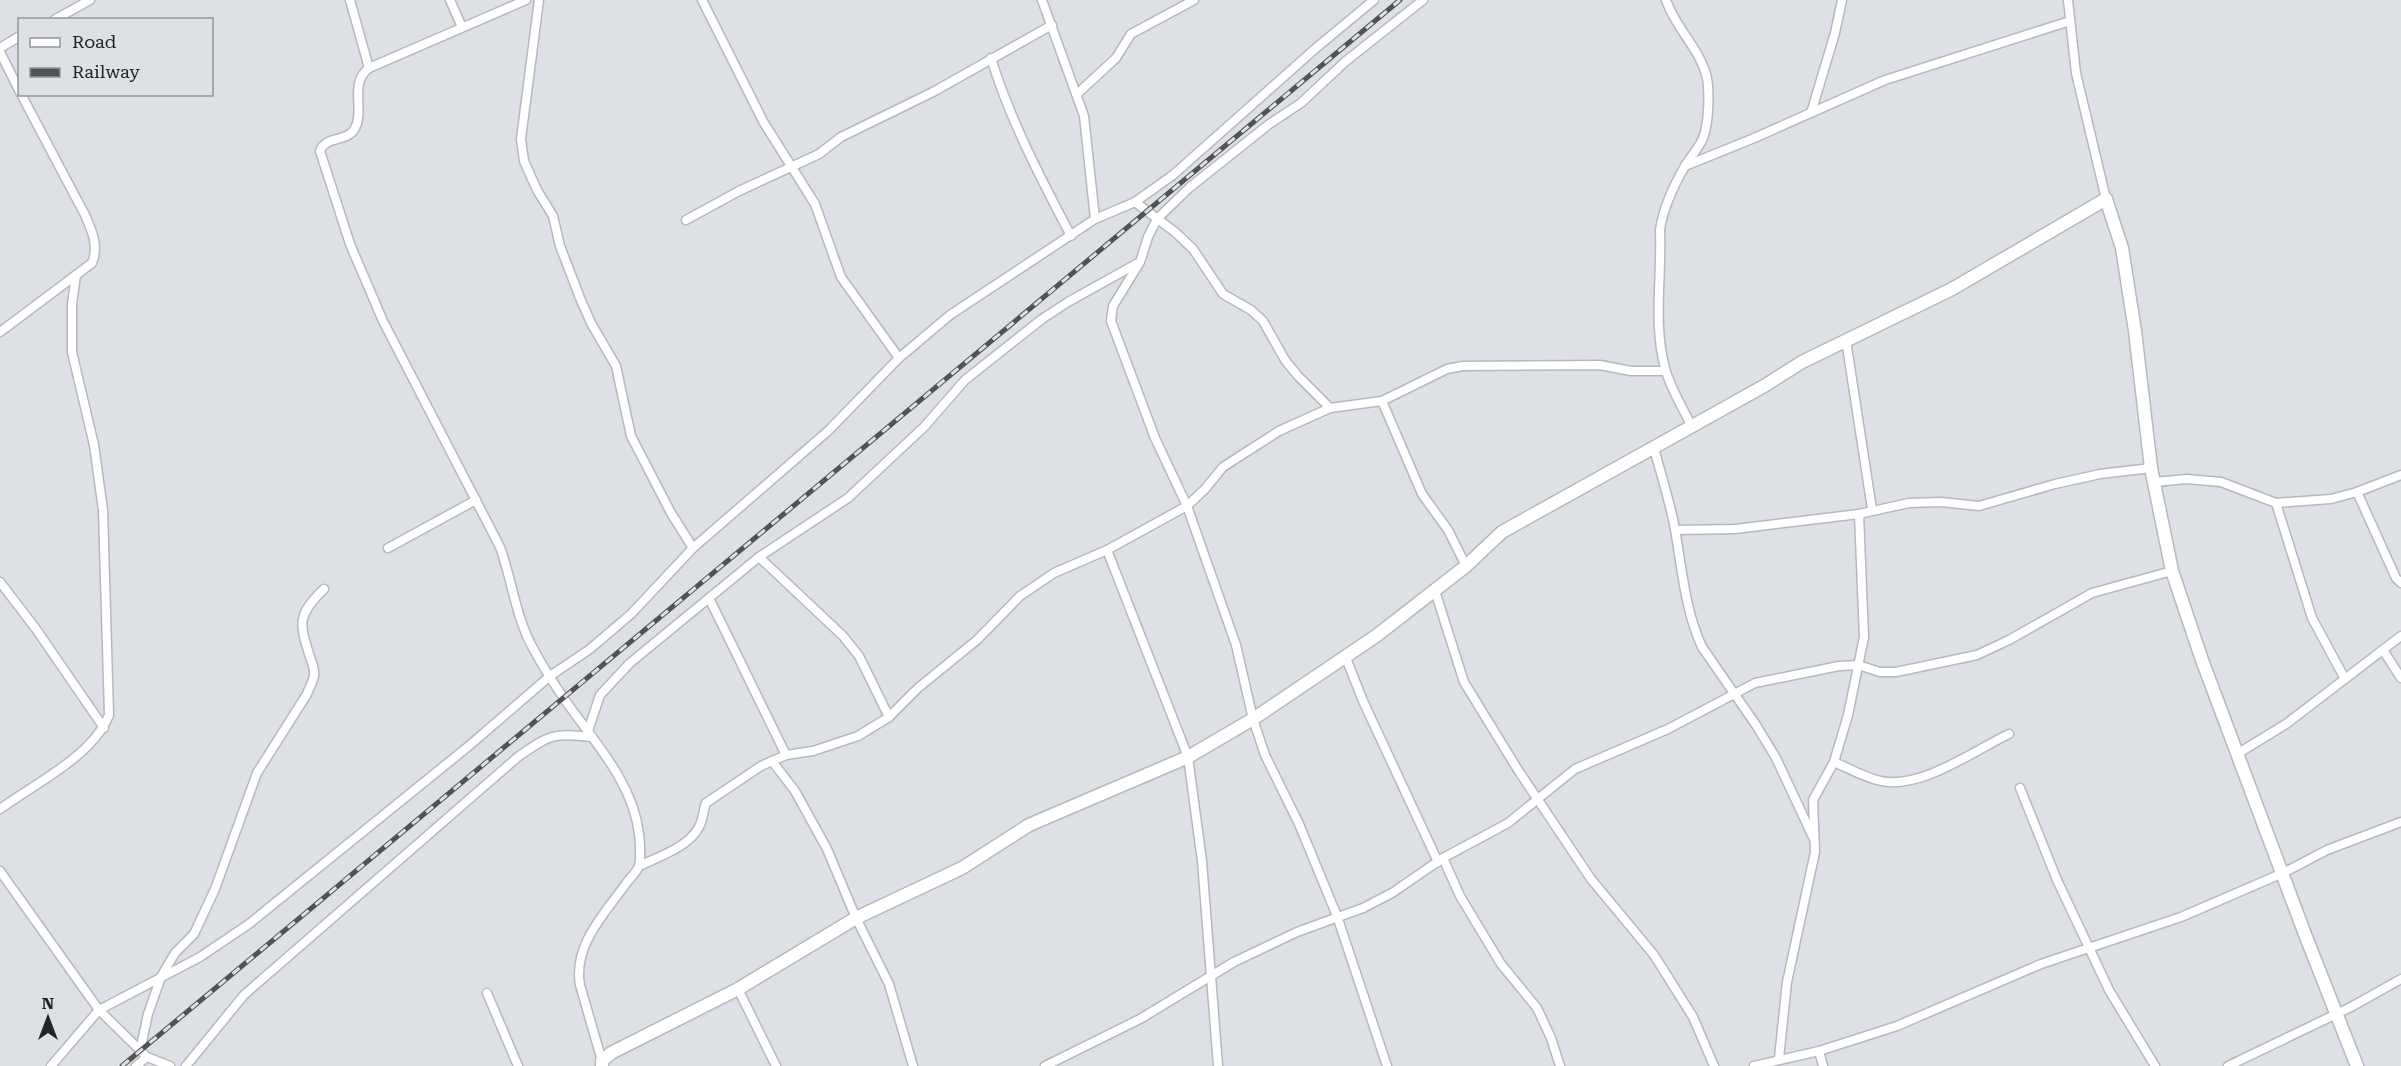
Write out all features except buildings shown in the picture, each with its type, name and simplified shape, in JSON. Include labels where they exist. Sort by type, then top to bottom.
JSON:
[{"type":"street","points":[[58,18],[90,0]]},
{"type":"street","points":[[350,0],[369,68]]},
{"type":"street","points":[[450,0],[462,27]]},
{"type":"street","points":[[526,0],[369,68],[364,72],[358,86],[357,121],[354,129],[350,134],[332,140],[321,148],[322,161],[350,244],[383,321],[500,547],[532,649],[623,782],[639,835],[639,866]]},
{"type":"street","points":[[539,0],[521,140],[524,161],[537,190],[553,216],[566,264],[591,323],[616,366],[623,407],[632,436],[671,513],[693,548]]},
{"type":"street","points":[[702,0],[764,123],[815,204],[841,276],[899,358]]},
{"type":"street","points":[[1042,0],[1084,116],[1095,219]]},
{"type":"street","points":[[1077,94],[1116,58],[1131,34],[1194,0]]},
{"type":"street","points":[[51,1066],[99,1010],[200,957],[249,924],[470,745],[550,676],[590,649],[631,614],[693,548],[828,431],[899,358],[950,315],[1095,219],[1135,202],[1173,175],[1316,48],[1374,0]]},
{"type":"street","points":[[1387,1066],[1337,916],[1299,824],[1265,755],[1253,719],[1236,645],[1187,506],[1155,438],[1111,321],[1113,306],[1140,262],[1157,219],[1189,188],[1268,125],[1301,103],[1346,61],[1424,0]]},
{"type":"street","points":[[1666,0],[1676,23],[1700,58],[1707,77],[1707,121],[1704,136],[1685,166],[1662,218],[1660,230],[1659,328],[1665,371],[1692,427]]},
{"type":"street","points":[[1811,113],[1835,33],[1842,0]]},
{"type":"street","points":[[2067,0],[2076,73],[2106,199],[2122,248],[2135,331],[2151,468],[2172,571],[2184,611],[2237,754],[2335,1014],[2357,1066]]},
{"type":"street","points":[[1685,166],[1913,70],[2070,21]]},
{"type":"street","points":[[686,220],[739,191],[819,154],[841,137],[933,92],[1052,25]]},
{"type":"street","points":[[0,48],[18,37]]},
{"type":"street","points":[[0,52],[18,89]]},
{"type":"street","points":[[991,58],[1008,106],[1071,236]]},
{"type":"street","points":[[0,332],[92,263],[95,256],[93,233],[22,96]]},
{"type":"street","points":[[602,1064],[611,1053],[738,989],[856,918],[962,868],[1029,825],[1188,757],[1253,719],[1346,658],[1466,566],[1502,532],[1692,427],[1802,362],[1952,289],[2106,199]]},
{"type":"street","points":[[1135,202],[1193,249],[1223,294],[1251,310],[1263,321],[1285,360],[1330,408]]},
{"type":"street","points":[[590,734],[600,695],[630,663],[759,557],[848,498],[924,428],[965,380],[1041,319],[1140,262]]},
{"type":"street","points":[[0,809],[48,778],[104,728],[109,716],[103,510],[94,445],[72,352],[72,304],[76,275]]},
{"type":"street","points":[[1846,340],[1872,509]]},
{"type":"street","points":[[602,1064],[580,985],[578,975],[580,958],[585,944],[599,921],[639,866],[670,852],[695,834],[706,803],[761,766],[786,755],[813,751],[850,740],[889,717],[918,688],[977,640],[1020,596],[1054,573],[1107,550],[1187,506],[1205,489],[1222,466],[1279,431],[1330,408],[1382,400],[1447,369],[1462,366],[1600,365],[1631,371],[1665,371]]},
{"type":"street","points":[[1382,400],[1422,494],[1448,530],[1466,566]]},
{"type":"street","points":[[1654,448],[1675,530],[1684,587],[1697,636],[1776,758],[1815,841]]},
{"type":"street","points":[[1675,530],[1734,529],[1859,513],[1909,504],[1941,502],[1979,506],[2055,484],[2100,474],[2151,468]]},
{"type":"street","points":[[2154,482],[2187,479],[2221,482],[2276,503],[2331,499],[2357,492],[2401,475]]},
{"type":"street","points":[[2357,492],[2396,578],[2401,583]]},
{"type":"street","points":[[388,548],[476,500]]},
{"type":"street","points":[[2276,503],[2312,618],[2345,679]]},
{"type":"street","points":[[1779,1058],[1787,982],[1815,852],[1814,800],[1834,762],[1848,716],[1864,637],[1859,513]]},
{"type":"street","points":[[1107,550],[1188,757],[1192,801],[1202,861],[1218,1066]]},
{"type":"street","points":[[759,557],[843,636],[859,656],[889,717]]},
{"type":"street","points":[[1047,1066],[1140,1019],[1245,957],[1337,916],[1363,909],[1392,893],[1441,860],[1508,823],[1575,769],[1668,729],[1755,683],[1818,668],[1858,665],[1880,672],[1896,672],[1977,655],[2009,640],[2092,593],[2172,571]]},
{"type":"street","points":[[0,582],[50,648],[104,728]]},
{"type":"street","points":[[136,1066],[144,1054],[148,1014],[161,977],[176,953],[194,934],[215,889],[257,773],[307,694],[313,680],[314,669],[301,621],[309,604],[324,589]]},
{"type":"street","points":[[1435,591],[1464,682],[1537,800],[1591,879],[1654,956],[1693,1017],[1714,1066]]},
{"type":"street","points":[[709,598],[786,755]]},
{"type":"street","points":[[2237,754],[2286,724],[2401,636]]},
{"type":"street","points":[[2384,650],[2401,678]]},
{"type":"street","points":[[1346,658],[1362,701],[1441,860],[1503,967],[1537,1008],[1551,1038],[1560,1066]]},
{"type":"street","points":[[186,1066],[244,995],[519,756],[544,738],[553,735],[590,734]]},
{"type":"street","points":[[1834,762],[1878,781],[1910,779],[1935,774],[2009,734]]},
{"type":"street","points":[[772,761],[812,818],[856,918],[889,984],[913,1066]]},
{"type":"street","points":[[2020,788],[2057,880],[2109,990],[2155,1066]]},
{"type":"street","points":[[1754,1066],[1779,1058],[1819,1051],[1906,1023],[2041,964],[2181,917],[2283,873],[2327,850],[2401,822]]},
{"type":"street","points":[[0,871],[99,1010],[144,1054],[170,1066]]},
{"type":"street","points":[[2232,1065],[2351,1007],[2401,979]]},
{"type":"street","points":[[738,989],[776,1066]]},
{"type":"street","points":[[487,993],[518,1066]]},
{"type":"street","points":[[1819,1051],[1823,1066]]},
{"type":"railway","points":[[122,1066],[1400,0]]}]
